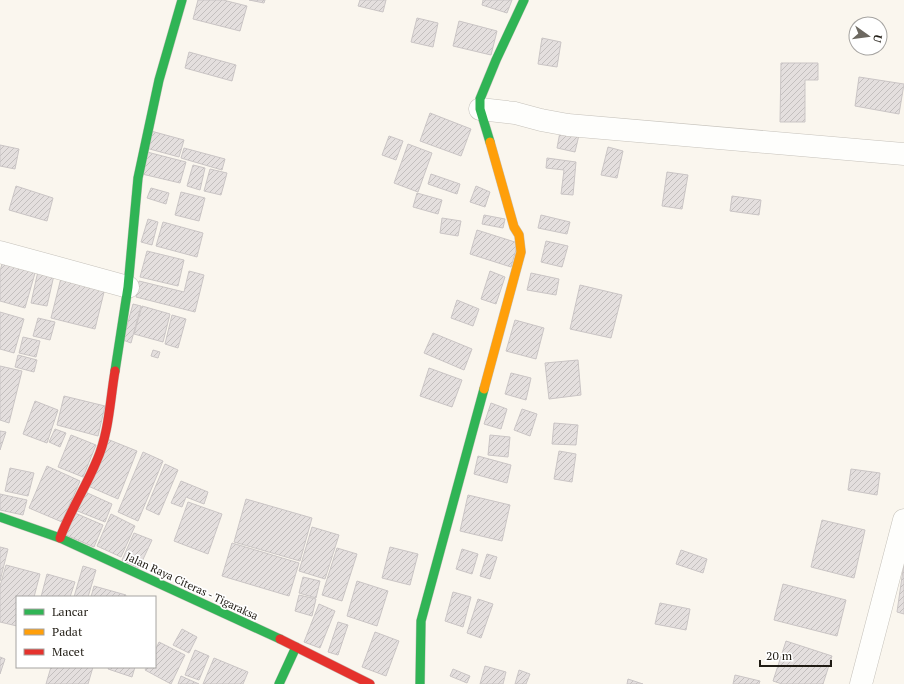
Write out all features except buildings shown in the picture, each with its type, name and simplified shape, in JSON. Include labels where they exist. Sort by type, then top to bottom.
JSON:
[{"type":"street","points":[[60,538],[66,522],[97,460],[105,435],[128,287],[138,178],[159,80],[182,0]]},
{"type":"street","points":[[420,684],[421,621],[521,252],[519,235],[514,227],[480,109],[480,99],[496,60],[524,0]]},
{"type":"street","points":[[480,109],[516,113],[568,126],[904,154]]},
{"type":"street","points":[[0,252],[128,287]]},
{"type":"street","name":"Jalan Raya Citeras - Tigaraksa","points":[[0,517],[60,538],[296,647],[370,684]]},
{"type":"street","points":[[861,684],[904,520]]},
{"type":"street","points":[[278,684],[296,647]]},
{"type":"traffic: fast","points":[[115,371],[128,287],[138,178],[159,80],[182,0]]},
{"type":"traffic: fast","points":[[490,142],[480,109],[480,99],[496,60],[524,0]]},
{"type":"traffic: fast","points":[[420,684],[421,621],[484,389]]},
{"type":"traffic: fast","points":[[0,517],[60,538],[280,639]]},
{"type":"traffic: fast","points":[[279,684],[296,647]]},
{"type":"traffic: slow","points":[[484,389],[521,252],[519,235],[514,227],[490,142]]},
{"type":"traffic: jam","points":[[60,538],[101,450],[107,428],[115,371]]},
{"type":"traffic: jam","points":[[280,639],[370,684]]}]
